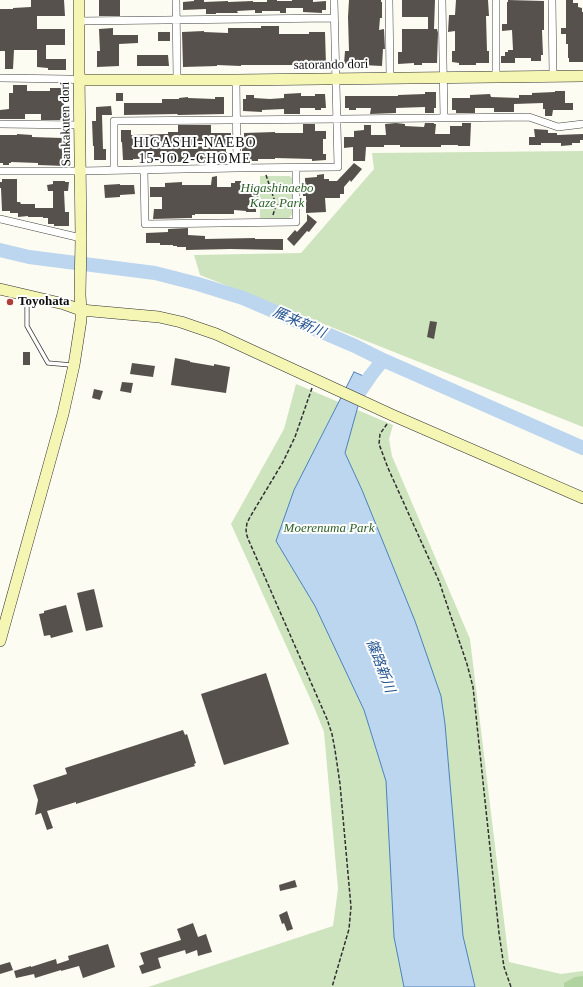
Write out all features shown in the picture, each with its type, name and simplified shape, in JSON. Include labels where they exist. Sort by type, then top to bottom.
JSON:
[{"type":"street","name":"Sankakuten dori","points":[[79,0],[80,295],[82,310]]},
{"type":"street","points":[[176,0],[177,79]]},
{"type":"street","points":[[0,171],[338,167],[334,0]]},
{"type":"street","points":[[389,0],[390,78]]},
{"type":"street","points":[[442,0],[444,118]]},
{"type":"street","points":[[496,0],[496,77]]},
{"type":"street","points":[[552,0],[553,76]]},
{"type":"street","points":[[79,21],[334,18]]},
{"type":"street","name":"satorando dori","points":[[79,80],[236,80],[583,76]]},
{"type":"street","points":[[0,78],[79,80]]},
{"type":"street","points":[[236,80],[237,168]]},
{"type":"street","points":[[114,170],[114,121],[529,117],[558,127],[583,124]]},
{"type":"street","points":[[0,124],[80,125]]},
{"type":"street","points":[[144,170],[145,224],[296,222],[296,168]]},
{"type":"street","points":[[0,219],[81,243]]},
{"type":"street","points":[[0,289],[64,304],[82,310],[159,317],[181,322],[216,334],[316,385],[390,414],[583,498]]},
{"type":"street","points":[[0,641],[63,414],[74,365],[82,310]]},
{"type":"lane","points":[[27,296],[27,326],[48,363],[74,365]]},
{"type":"path","points":[[266,175],[276,205],[272,219]]},
{"type":"path","points":[[276,205],[292,202]]},
{"type":"path","points":[[316,385],[283,462],[250,517],[246,530],[249,541],[327,719],[334,745],[340,784],[350,907],[349,929],[332,987]]},
{"type":"path","points":[[390,414],[380,434],[379,444],[388,468],[438,581],[467,664],[473,687],[499,933],[504,967],[511,987]]},
{"type":"green space","points":[[583,151],[583,427],[200,275],[194,255],[301,253],[374,169],[372,153]]},
{"type":"green space","name":"Higashinaebo Kaze Park","points":[[260,176],[290,176],[293,179],[293,213],[289,218],[260,218]]},
{"type":"green space","name":"Moerenuma Park","points":[[296,384],[393,425],[389,439],[392,456],[470,639],[509,962],[561,974],[583,971],[583,987],[148,987],[333,926],[338,889],[324,732],[231,524],[284,429]]},
{"type":"green space","points":[[583,976],[583,987],[564,987],[564,983],[575,977]]},
{"type":"water","points":[[354,372],[366,377],[345,453],[362,490],[415,621],[441,696],[445,724],[463,936],[475,987],[404,987],[394,937],[386,781],[364,710],[315,606],[276,541],[294,490]]},
{"type":"building","points":[[31,0],[64,0],[65,16],[37,16],[37,29],[65,29],[65,45],[46,45],[46,59],[66,59],[66,70],[48,70],[48,68],[37,67],[37,50],[14,50],[13,69],[5,69],[5,51],[0,51],[0,9],[31,7]]},
{"type":"building","points":[[99,0],[120,0],[120,16],[99,16]]},
{"type":"building","points":[[204,0],[204,2],[267,2],[267,0],[313,0],[313,2],[326,1],[326,10],[322,10],[322,13],[303,12],[303,8],[286,8],[286,13],[280,13],[280,11],[262,11],[262,13],[255,13],[255,10],[237,11],[238,13],[206,14],[206,9],[183,10],[183,2]]},
{"type":"building","points":[[349,0],[381,0],[382,2],[382,18],[380,18],[379,30],[384,29],[385,49],[383,49],[382,66],[344,64],[345,51],[349,51]]},
{"type":"building","points":[[402,0],[435,0],[434,29],[437,29],[438,33],[437,63],[422,63],[422,65],[414,65],[414,63],[398,64],[398,52],[402,52],[402,29],[428,29],[428,17],[402,17]]},
{"type":"building","points":[[456,0],[488,0],[489,16],[486,16],[487,51],[489,51],[489,63],[459,65],[459,63],[452,62],[452,51],[455,51],[455,31],[448,32],[449,15],[455,15]]},
{"type":"building","points":[[508,0],[544,1],[544,30],[542,30],[543,55],[541,55],[541,61],[531,61],[531,58],[515,58],[515,63],[501,63],[501,56],[505,56],[505,52],[508,52],[508,50],[513,50],[512,30],[502,31],[502,24],[507,24]]},
{"type":"building","points":[[566,0],[573,0],[573,3],[578,3],[578,7],[582,8],[583,62],[569,62],[566,34],[561,34],[561,28],[566,28]]},
{"type":"building","points":[[261,26],[279,26],[279,34],[309,34],[309,32],[325,32],[326,65],[217,65],[183,67],[182,32],[204,31],[228,33],[228,28],[261,28]]},
{"type":"building","points":[[113,28],[113,35],[138,35],[138,43],[119,44],[119,66],[97,67],[97,51],[100,51],[99,29]]},
{"type":"building","points":[[158,32],[170,32],[170,41],[158,41]]},
{"type":"building","points":[[137,55],[168,55],[169,66],[137,66]]},
{"type":"building","points":[[13,85],[27,85],[27,91],[50,91],[50,88],[65,88],[63,120],[41,120],[41,114],[25,114],[25,119],[0,119],[0,110],[9,109],[9,93],[13,93]]},
{"type":"building","points":[[565,91],[565,103],[573,103],[573,110],[553,110],[552,116],[545,116],[543,103],[514,104],[514,112],[494,112],[494,108],[475,108],[475,113],[456,113],[456,110],[452,110],[452,98],[470,98],[470,95],[490,94],[491,97],[519,98],[519,95],[532,95],[532,93]]},
{"type":"building","points":[[425,92],[436,92],[436,108],[434,108],[434,113],[425,113],[425,107],[396,108],[396,113],[370,114],[371,108],[356,108],[356,110],[349,110],[349,108],[345,108],[345,96],[398,96],[425,94]]},
{"type":"building","points":[[116,93],[123,93],[123,101],[116,101]]},
{"type":"building","points":[[301,93],[301,96],[325,94],[326,108],[315,110],[315,108],[300,108],[300,114],[284,114],[284,109],[262,110],[262,112],[243,111],[243,99],[246,99],[246,95],[254,95],[254,98],[270,99],[284,98],[284,94]]},
{"type":"building","points":[[188,97],[215,99],[215,97],[224,97],[224,114],[124,115],[124,103],[162,103],[162,99],[179,99]]},
{"type":"building","points":[[111,106],[112,115],[102,115],[103,149],[106,149],[106,160],[94,160],[92,121],[96,121],[96,107]]},
{"type":"building","points":[[425,123],[434,123],[436,124],[435,134],[450,134],[450,126],[462,126],[462,123],[471,123],[470,146],[441,145],[441,147],[400,147],[400,145],[384,145],[384,147],[366,147],[365,161],[353,161],[353,147],[344,148],[344,137],[354,137],[354,131],[364,130],[364,125],[371,125],[371,135],[386,135],[385,124],[405,124],[405,126],[424,127]]},
{"type":"building","points":[[303,124],[315,124],[315,131],[326,131],[326,139],[323,139],[323,154],[326,154],[326,160],[312,161],[312,159],[275,158],[249,161],[249,153],[242,153],[244,133],[303,133]]},
{"type":"building","points":[[178,125],[211,125],[211,133],[231,133],[231,140],[226,140],[228,161],[216,161],[216,159],[182,159],[182,162],[171,162],[171,158],[123,160],[121,130],[131,130],[131,135],[168,134],[168,132],[178,132]]},
{"type":"building","points":[[534,129],[548,130],[548,133],[557,133],[557,135],[583,134],[583,140],[580,140],[580,143],[572,143],[572,145],[561,146],[561,143],[541,143],[541,145],[529,145],[529,137],[535,137]]},
{"type":"building","points":[[0,135],[32,135],[32,137],[62,138],[62,149],[66,149],[65,166],[11,162],[9,165],[3,165],[3,163],[0,163]]},
{"type":"building","points":[[354,163],[362,169],[351,182],[350,180],[344,187],[344,194],[340,194],[340,198],[325,198],[326,212],[306,213],[306,196],[303,196],[302,183],[305,183],[305,178],[317,177],[317,175],[324,174],[324,179],[329,179],[329,181],[337,181]]},
{"type":"building","points":[[217,176],[217,187],[231,187],[231,183],[235,183],[235,181],[241,181],[241,185],[257,185],[257,187],[259,187],[258,200],[256,200],[256,212],[234,210],[234,214],[195,214],[192,215],[192,218],[153,219],[154,209],[162,209],[162,197],[150,197],[150,187],[165,187],[165,183],[182,182],[182,185],[211,185],[212,177]]},
{"type":"building","points":[[2,179],[17,179],[17,202],[20,202],[21,204],[35,204],[35,208],[53,208],[53,191],[48,191],[47,185],[53,184],[53,181],[69,182],[68,191],[64,191],[65,212],[69,212],[69,226],[54,226],[54,224],[48,224],[48,218],[28,216],[18,217],[18,213],[2,211],[0,182],[2,182]]},
{"type":"building","points":[[104,185],[134,185],[135,194],[105,198]]},
{"type":"building","points":[[307,214],[317,222],[294,246],[287,239],[295,230],[297,232],[307,221]]},
{"type":"building","points":[[188,228],[188,235],[205,236],[205,239],[283,239],[283,250],[186,250],[186,247],[160,245],[160,243],[146,243],[146,233],[168,232],[168,229]]},
{"type":"building","points":[[430,321],[437,322],[434,339],[427,337]]},
{"type":"building","points":[[23,352],[30,352],[30,365],[23,365]]},
{"type":"building","points":[[175,358],[214,366],[214,364],[230,367],[226,393],[171,385]]},
{"type":"building","points":[[132,363],[155,366],[153,377],[130,374]]},
{"type":"building","points":[[122,382],[133,383],[131,393],[120,391]]},
{"type":"building","points":[[94,389],[103,391],[100,400],[92,398]]},
{"type":"building","points":[[94,589],[103,627],[86,631],[77,593]]},
{"type":"building","points":[[66,605],[73,632],[51,638],[50,635],[44,636],[39,614],[44,613],[44,611]]},
{"type":"building","points":[[266,673],[289,744],[224,765],[201,694]]},
{"type":"building","points":[[183,730],[185,735],[187,734],[196,763],[194,764],[195,766],[76,804],[76,802],[47,811],[53,828],[47,830],[41,813],[35,815],[38,800],[33,785],[67,774],[65,768]]},
{"type":"building","points":[[295,880],[297,887],[280,891],[279,885]]},
{"type":"building","points":[[287,911],[293,929],[287,931],[284,923],[282,924],[279,915]]},
{"type":"building","points":[[193,923],[198,937],[206,934],[212,952],[198,956],[197,950],[186,954],[185,950],[158,958],[161,968],[142,974],[139,966],[144,964],[140,953],[181,940],[177,929]]},
{"type":"building","points":[[108,944],[115,967],[83,978],[79,966],[35,978],[34,974],[16,978],[14,971],[56,959],[57,964],[69,960],[68,956]]},
{"type":"building","points":[[10,962],[13,970],[0,974],[0,965]]},
{"type":"waterway","name":"雁来新川","points":[[0,250],[29,257],[155,273],[243,298],[355,346],[383,360],[583,448]]},
{"type":"waterway","name":"篠路新川","points":[[354,400],[383,360]]},
{"type":"place","name":"Toyohata","points":[[10,302]]},
{"type":"district","name":"HIGASHI-NAEBO 15-JO 2-CHOME","points":[[195,152]]}]
